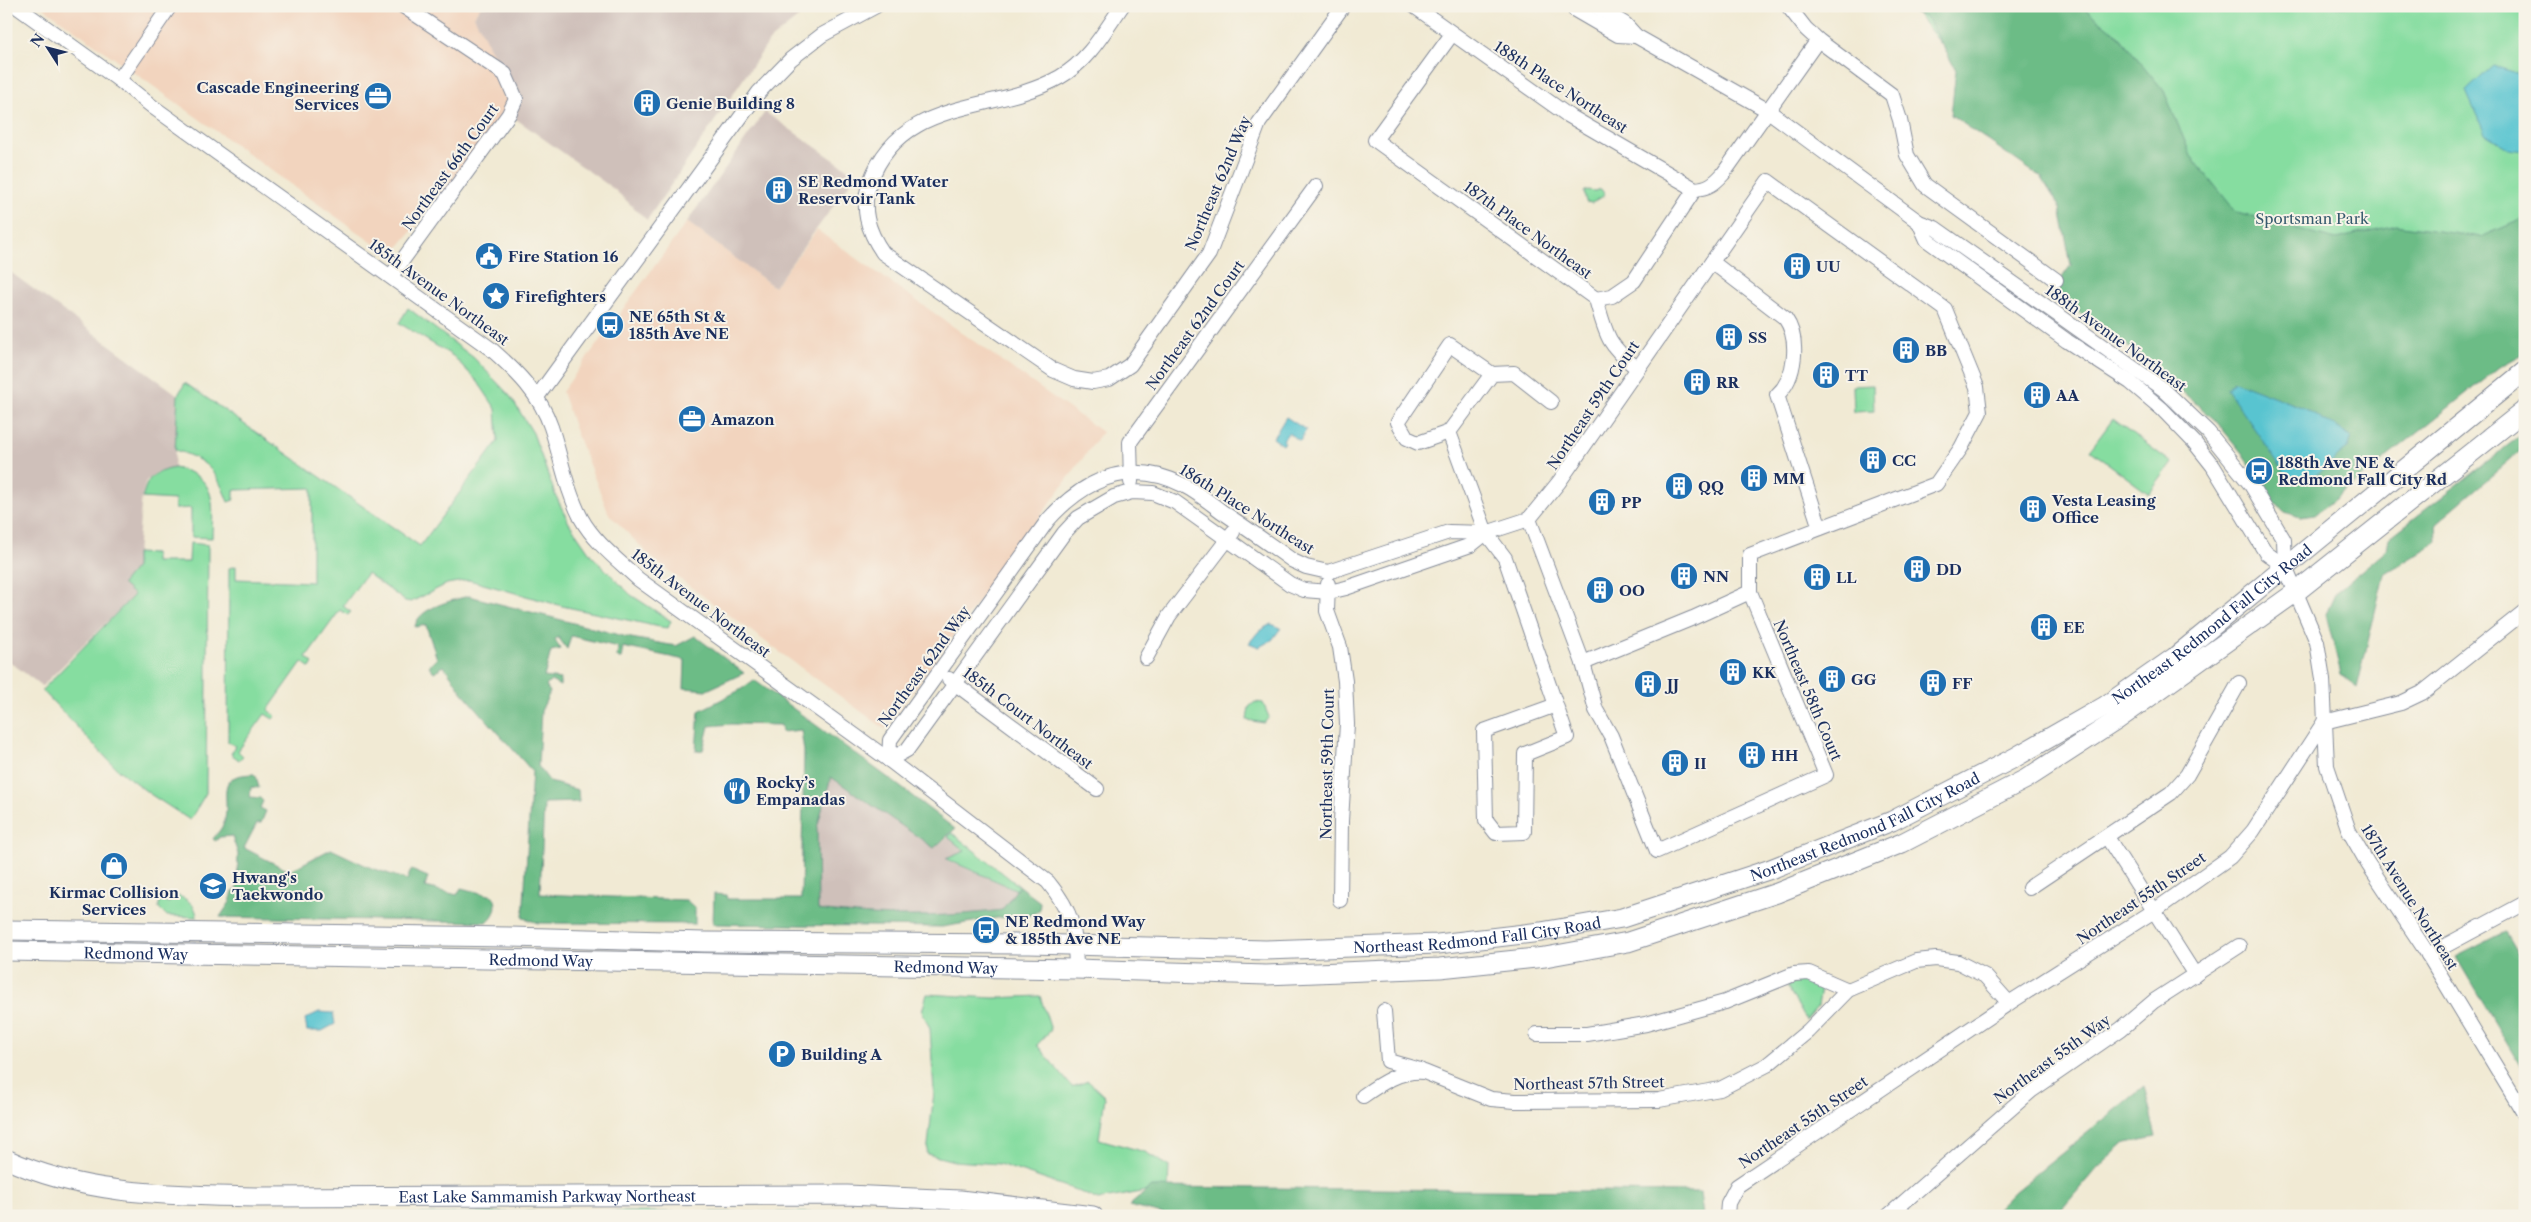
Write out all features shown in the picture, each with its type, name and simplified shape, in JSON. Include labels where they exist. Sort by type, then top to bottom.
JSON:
[{"type":"main road","name":"Northeast Redmond Fall City Road","points":[[1076,945],[1266,950],[1438,944],[1541,932],[1622,918],[1768,870],[1892,821],[2014,758],[2105,706],[2175,657],[2525,371]]},
{"type":"main road","name":"Northeast Redmond Fall City Road","points":[[1076,969],[1266,975],[1440,968],[1545,957],[1628,942],[1776,893],[1902,843],[2026,779],[2117,720],[2296,592],[2525,410]]},
{"type":"main road","name":"Redmond Way","points":[[6,930],[510,937],[704,942],[1076,945]]},
{"type":"main road","name":"Redmond Way","points":[[6,951],[1076,969]]},
{"type":"main road","name":"East Lake Sammamish Parkway Northeast","points":[[6,1159],[83,1184],[164,1195],[842,1195],[960,1200],[1093,1216]]},
{"type":"street","name":"185th Avenue Northeast","points":[[16,6],[119,80],[153,107],[391,276],[491,349],[518,372],[537,397],[551,426],[567,484],[582,519],[607,550],[638,579],[889,760],[1048,882],[1064,902],[1075,928],[1076,969]]},
{"type":"street","points":[[119,80],[170,6]]},
{"type":"street","name":"Northeast 66th Court","points":[[391,276],[509,114],[516,99],[505,74],[403,6]]},
{"type":"street","points":[[537,397],[759,92],[791,59],[822,35],[876,6]]},
{"type":"street","name":"Northeast 62nd Way","points":[[1122,6],[1084,58],[1062,76],[1038,88],[940,113],[918,123],[900,136],[878,161],[868,188],[866,211],[871,236],[882,252],[1053,370],[1074,379],[1093,382],[1109,379],[1130,365],[1208,254],[1259,123],[1343,6]]},
{"type":"street","name":"188th Place Northeast","points":[[1414,6],[1566,114],[1694,189]]},
{"type":"street","name":"188th Avenue Northeast","points":[[1574,6],[1575,10],[1618,35],[1636,36]]},
{"type":"street","name":"188th Avenue Northeast","points":[[1595,6],[1625,24],[1636,36],[1767,110],[1919,222],[1935,228],[2075,330],[2144,375],[2183,407],[2219,444],[2270,516],[2284,540],[2285,566],[2296,592]]},
{"type":"street","points":[[1788,6],[1806,29],[1818,40],[1892,95],[1900,120],[1906,155],[1925,185],[2056,280]]},
{"type":"street","name":"187th Place Northeast","points":[[1452,34],[1375,140],[1596,299],[1605,334],[1612,346],[1637,368]]},
{"type":"street","points":[[1596,299],[1612,296],[1634,281],[1694,189],[1705,188],[1715,183],[1818,40]]},
{"type":"street","name":"Northeast 59th Court","points":[[1529,519],[1559,482],[1768,181],[1945,309],[1977,387],[1980,412],[1961,448],[1936,484],[1820,528]]},
{"type":"street","name":"Northeast 62nd Court","points":[[1132,492],[1130,442],[1316,186]]},
{"type":"street","name":"188th Avenue Northeast","points":[[1919,222],[1928,240],[2067,341],[2130,382],[2162,409],[2194,442],[2213,466],[2266,552],[2285,566]]},
{"type":"street","points":[[1328,572],[1449,532],[1486,533],[1529,519],[1583,663],[1693,618],[1750,592],[1750,556],[1820,528],[1777,395],[1785,388],[1791,376],[1791,327],[1785,318],[1712,262]]},
{"type":"street","points":[[1492,374],[1449,432],[1418,443],[1407,438],[1398,422],[1450,345],[1492,374],[1514,373],[1551,402]]},
{"type":"street","points":[[1449,432],[1486,533],[1505,558],[1556,705],[1567,737],[1525,754],[1524,832],[1496,833],[1486,820],[1484,731],[1556,705]]},
{"type":"street","name":"Northeast 62nd Way","points":[[889,760],[890,740],[940,673],[1048,520],[1080,490],[1103,478],[1130,473]]},
{"type":"street","name":"186th Place Northeast","points":[[1130,473],[1157,474],[1184,485],[1300,566],[1328,572]]},
{"type":"street","points":[[889,760],[907,750],[1064,533],[1078,518],[1096,505],[1114,496],[1132,492],[1153,493],[1175,502],[1290,584],[1304,590],[1328,592],[1346,588],[1471,545],[1486,533]]},
{"type":"street","points":[[1146,658],[1170,616],[1239,523]]},
{"type":"street","name":"Northeast 59th Court","points":[[1328,572],[1327,611],[1340,647],[1347,724],[1341,821],[1340,900]]},
{"type":"street","name":"Northeast 58th Court","points":[[1583,663],[1596,710],[1611,736],[1657,851],[1826,775],[1750,592]]},
{"type":"street","name":"187th Avenue Northeast","points":[[2296,592],[2320,650],[2327,766],[2349,831],[2368,864],[2428,955],[2525,1115]]},
{"type":"street","points":[[2324,722],[2401,703],[2422,693],[2525,611]]},
{"type":"street","name":"185th Court Northeast","points":[[940,673],[1097,789]]},
{"type":"street","points":[[2029,888],[2171,793],[2187,775],[2240,683]]},
{"type":"street","name":"Northeast 55th Street","points":[[1727,1216],[1728,1203],[1737,1186],[2009,1004],[2154,911],[2230,857],[2244,844],[2324,722]]},
{"type":"street","points":[[2107,837],[2195,975]]},
{"type":"street","points":[[2428,955],[2525,903]]},
{"type":"street","name":"Northeast 55th Way","points":[[1888,1216],[2031,1091],[2121,1029],[2154,1001],[2239,946]]},
{"type":"street","name":"Northeast 57th Street","points":[[1384,1011],[1388,1061],[1424,1072],[1474,1094],[1491,1099],[1515,1101],[1658,1100],[1720,1090],[1767,1065],[1808,1031],[1848,990],[1916,961],[1936,959],[1958,962],[1985,976],[2009,1004]]},
{"type":"street","points":[[1537,1034],[1587,1034],[1646,1024],[1725,1002],[1794,974],[1809,973],[1848,990]]},
{"type":"street","points":[[1363,1096],[1384,1081],[1413,1071],[1424,1072]]},
{"type":"shaded area","points":[[41,6],[481,6],[474,16],[516,99],[509,114],[391,256]]},
{"type":"shaded area","points":[[481,6],[818,6],[804,13],[770,40],[647,220],[615,190],[509,114],[516,99],[474,16]]},
{"type":"shaded area","points":[[765,112],[856,175],[774,287],[687,222]]},
{"type":"shaded area","points":[[687,222],[774,287],[817,230],[1102,432],[885,729],[655,561],[609,514],[577,435],[562,392]]},
{"type":"shaded area","points":[[6,269],[178,395],[174,468],[157,472],[146,481],[142,494],[136,567],[122,584],[134,595],[42,686],[6,659]]},
{"type":"shaded area","points":[[831,776],[934,848],[948,837],[965,851],[946,860],[1017,890],[1002,910],[948,916],[871,916],[818,910],[817,828]]},
{"type":"green space","name":"Sportsman Park","points":[[1901,6],[2081,6],[2119,36],[2164,91],[2191,156],[2237,213],[2336,239],[2396,225],[2481,237],[2525,218],[2525,353],[2499,367],[2315,515],[2300,517],[2285,512],[2274,502],[2242,453],[2215,420],[2140,355],[2051,293],[2071,265],[2060,208],[2042,178],[1951,115],[1956,70],[1928,19]]},
{"type":"green space","name":"Sportsman Park","points":[[1911,6],[2525,6],[2525,342],[2221,421],[2081,256],[2067,203]]},
{"type":"green space","points":[[1601,189],[1605,195],[1592,203],[1586,202],[1584,192]]},
{"type":"green space","points":[[408,308],[474,358],[510,396],[533,433],[555,494],[569,523],[591,555],[631,595],[671,621],[668,628],[660,627],[562,606],[469,580],[447,584],[411,602],[405,601],[367,573],[343,606],[351,612],[348,615],[340,610],[306,657],[313,663],[310,668],[302,662],[268,710],[276,716],[273,719],[265,714],[238,751],[243,756],[239,760],[231,754],[235,746],[228,742],[229,568],[236,566],[236,579],[312,582],[312,488],[234,490],[234,500],[228,502],[214,474],[203,462],[175,450],[178,395],[185,383],[420,546],[498,441],[496,409],[478,382],[453,356],[399,323]]},
{"type":"green space","points":[[1873,385],[1874,411],[1854,412],[1853,386]]},
{"type":"green space","points":[[2113,419],[2172,463],[2149,494],[2090,450]]},
{"type":"green space","points":[[2525,432],[2525,447],[2436,523],[2437,542],[2384,574],[2357,688],[2341,674],[2326,614],[2336,592],[2387,549],[2389,538]]},
{"type":"green space","points":[[174,468],[199,477],[206,484],[212,503],[212,538],[191,537],[191,508],[175,509],[175,500],[142,498],[146,485],[152,477]]},
{"type":"green space","points":[[190,543],[208,545],[206,793],[190,820],[150,794],[116,768],[42,690],[134,595],[122,584],[136,567],[136,553],[155,554],[155,562],[189,562]]},
{"type":"green space","points":[[469,596],[631,638],[676,646],[695,636],[744,673],[707,690],[684,688],[685,660],[623,647],[621,659],[617,657],[618,647],[571,636],[567,649],[558,637],[555,639],[560,649],[551,651],[544,677],[560,679],[560,686],[551,681],[546,686],[550,692],[541,711],[538,766],[550,782],[578,790],[579,802],[544,803],[540,894],[686,900],[695,908],[695,924],[538,923],[523,918],[532,771],[463,693],[444,666],[434,672],[429,666],[437,659],[426,625],[415,627],[417,620],[429,610]]},
{"type":"green space","points":[[754,680],[955,829],[934,848],[831,777],[817,828],[818,910],[910,916],[1002,910],[1019,886],[1040,902],[1039,911],[1028,916],[997,918],[942,927],[713,924],[714,894],[726,895],[727,899],[801,899],[804,751],[801,730],[782,732],[781,725],[731,724],[709,726],[703,750],[696,751],[699,711],[740,690]]},
{"type":"green space","points":[[1255,702],[1263,703],[1269,717],[1264,723],[1247,720],[1249,707]]},
{"type":"green space","points":[[254,774],[259,788],[251,787],[250,797],[260,798],[263,801],[260,808],[266,811],[261,823],[257,823],[244,848],[289,871],[331,849],[369,867],[407,880],[411,870],[428,877],[425,887],[457,895],[461,888],[493,896],[496,903],[494,913],[487,922],[220,917],[230,902],[233,891],[237,891],[238,854],[232,836],[220,837],[215,841],[213,839],[224,822],[226,787],[229,782],[241,775]]},
{"type":"green space","points":[[952,833],[1019,886],[1017,890],[946,859],[965,851],[948,837]]},
{"type":"green space","points":[[175,895],[190,902],[195,908],[197,917],[167,916],[159,908],[159,903],[163,900],[169,903]]},
{"type":"green space","points":[[2505,932],[2525,966],[2525,1074],[2456,957]]},
{"type":"green space","points":[[1805,978],[1821,987],[1818,1006],[1806,1020],[1787,986]]},
{"type":"green space","points":[[927,994],[994,998],[1040,996],[1051,1030],[1037,1045],[1072,1087],[1088,1081],[1105,1097],[1099,1139],[1145,1152],[1169,1166],[1168,1187],[1098,1200],[1073,1189],[999,1164],[954,1161],[927,1154],[934,1092],[930,1029],[922,1011]]},
{"type":"green space","points":[[2144,1087],[2156,1137],[2125,1143],[2097,1168],[2056,1216],[1990,1216],[2014,1192]]},
{"type":"green space","points":[[1151,1187],[1700,1192],[1703,1216],[1171,1216],[1129,1206]]},
{"type":"green space","points":[[534,1212],[539,1216],[373,1216],[374,1215]]},
{"type":"green space","points":[[588,1212],[922,1213],[913,1216],[580,1216]]},
{"type":"water","points":[[2493,66],[2517,73],[2525,80],[2525,150],[2509,148],[2485,134],[2466,91]]},
{"type":"water","points":[[2234,381],[2304,408],[2351,436],[2347,449],[2306,483],[2285,473],[2227,389]]},
{"type":"water","points":[[1286,417],[1306,430],[1300,441],[1288,433],[1283,440],[1285,442],[1283,445],[1273,438]]},
{"type":"water","points":[[1271,624],[1281,628],[1272,640],[1259,647],[1249,643],[1259,631]]},
{"type":"water","points":[[319,1012],[333,1013],[335,1024],[322,1031],[307,1031],[305,1019]]},
{"type":"place","name":"Cascade Engineering Services","points":[[378,96]]},
{"type":"place","name":"Genie Building 8","points":[[647,103]]},
{"type":"place","name":"SE Redmond Water Reservoir Tank","points":[[779,190]]},
{"type":"place","name":"Fire Station 16","points":[[489,256]]},
{"type":"place","name":"UU","points":[[1797,266]]},
{"type":"place","name":"Firefighters","points":[[496,296]]},
{"type":"place","name":"NE 65th St & 185th Ave NE","points":[[610,325]]},
{"type":"place","name":"SS","points":[[1729,337]]},
{"type":"place","name":"BB","points":[[1906,350]]},
{"type":"place","name":"TT","points":[[1826,375]]},
{"type":"place","name":"RR","points":[[1697,382]]},
{"type":"place","name":"AA","points":[[2037,395]]},
{"type":"place","name":"Amazon","points":[[692,419]]},
{"type":"place","name":"CC","points":[[1873,460]]},
{"type":"place","name":"188th Ave NE & Redmond Fall City Rd","points":[[2259,471]]},
{"type":"place","name":"MM","points":[[1754,478]]},
{"type":"place","name":"QQ","points":[[1679,486]]},
{"type":"place","name":"PP","points":[[1602,502]]},
{"type":"place","name":"Vesta Leasing Office","points":[[2033,509]]},
{"type":"place","name":"DD","points":[[1917,569]]},
{"type":"place","name":"NN","points":[[1684,576]]},
{"type":"place","name":"LL","points":[[1817,577]]},
{"type":"place","name":"OO","points":[[1600,590]]},
{"type":"place","name":"EE","points":[[2044,627]]},
{"type":"place","name":"KK","points":[[1733,672]]},
{"type":"place","name":"GG","points":[[1832,679]]},
{"type":"place","name":"FF","points":[[1933,683]]},
{"type":"place","name":"JJ","points":[[1648,684]]},
{"type":"place","name":"HH","points":[[1752,755]]},
{"type":"place","name":"II","points":[[1675,763]]},
{"type":"place","name":"Rocky’s Empanadas","points":[[737,791]]},
{"type":"place","name":"Kirmac Collision Services","points":[[114,866]]},
{"type":"place","name":"Hwang's Taekwondo","points":[[213,886]]},
{"type":"place","name":"NE Redmond Way & 185th Ave NE","points":[[986,930]]},
{"type":"place","name":"Building A","points":[[782,1054]]}]
